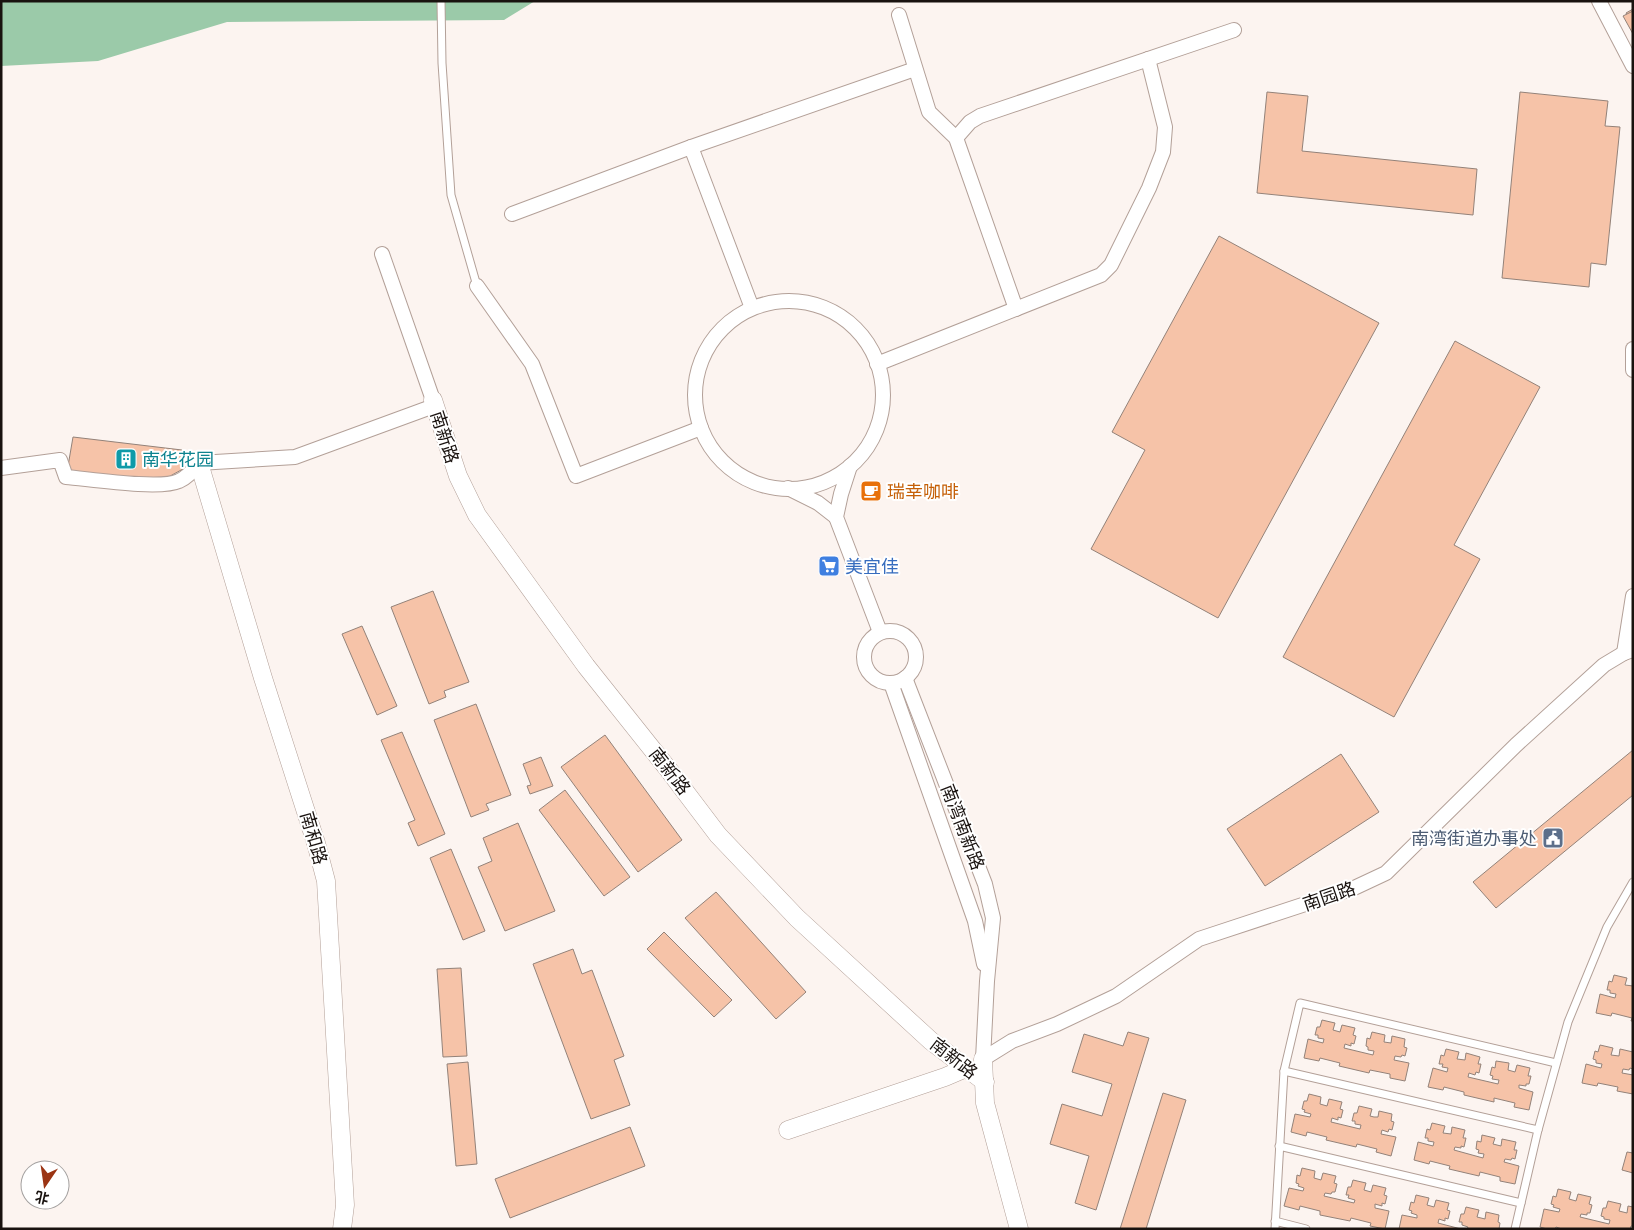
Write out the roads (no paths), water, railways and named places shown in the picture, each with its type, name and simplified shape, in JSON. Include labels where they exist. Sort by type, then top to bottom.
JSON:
[{"type":"street","points":[[1599,1],[1633,66]]},
{"type":"street","points":[[899,15],[929,112],[956,138],[1016,309]]},
{"type":"street","points":[[956,138],[970,122],[980,116],[1234,30]]},
{"type":"street","points":[[877,364],[1101,275],[1111,266],[1149,188],[1163,152],[1165,127],[1148,59]]},
{"type":"street","points":[[512,214],[691,147],[915,68]]},
{"type":"street","points":[[691,147],[752,308]]},
{"type":"street","points":[[1,468],[60,460],[66,477],[165,485],[181,481],[191,474],[199,463],[295,457],[433,403],[382,254]]},
{"type":"street","points":[[477,286],[532,364],[576,476],[701,428]]},
{"type":"street","points":[[786,301],[809,304],[830,310],[856,329],[869,347],[877,364],[881,378],[881,413],[870,442],[850,466],[836,476],[804,487],[788,488],[765,485],[738,474],[716,454],[701,428],[696,413],[694,396],[696,380],[699,365],[706,349],[720,331],[740,314],[769,303],[786,301]]},
{"type":"street","points":[[1633,349],[1633,370]]},
{"type":"street","name":"南新路","points":[[433,403],[458,476],[477,515],[586,666],[718,835],[797,918],[931,1041],[984,1082]]},
{"type":"street","name":"南和路","points":[[199,463],[326,881],[346,1205],[342,1229]]},
{"type":"street","points":[[836,517],[850,466]]},
{"type":"street","points":[[788,488],[818,503],[836,517],[880,632]]},
{"type":"street","points":[[1628,651],[1633,596]]},
{"type":"street","points":[[888,630],[897,631],[911,640],[916,649],[916,665],[911,674],[906,678],[890,683],[882,682],[875,679],[869,673],[865,664],[864,650],[872,637],[888,630]]},
{"type":"street","name":"南园路","points":[[982,1059],[1012,1041],[1057,1024],[1116,996],[1200,939],[1354,888],[1386,873],[1516,745],[1604,665],[1628,651]]},
{"type":"street","name":"南湾南新路","points":[[906,678],[985,884],[993,918],[982,1059],[985,1103],[1019,1229]]},
{"type":"street","name":"南湾南新路","points":[[890,683],[975,921],[987,980]]},
{"type":"street","points":[[788,1130],[945,1077],[966,1068]]},
{"type":"lane","points":[[441,1],[442,63],[451,195],[477,286]]},
{"type":"lane","points":[[1515,1229],[1538,1130],[1568,1022],[1607,927],[1633,882]]},
{"type":"lane","points":[[1306,1229],[1275,1225],[1284,1071],[1300,1003],[1556,1063]]},
{"type":"lane","points":[[1284,1071],[1538,1130]]},
{"type":"lane","points":[[1279,1146],[1521,1202]]},
{"type":"place","name":"南华花园","points":[[126,459]]},
{"type":"place","name":"瑞幸咖啡","points":[[871,491]]},
{"type":"place","name":"美宜佳","points":[[829,566]]},
{"type":"place","name":"南湾街道办事处","points":[[1553,838]]}]
